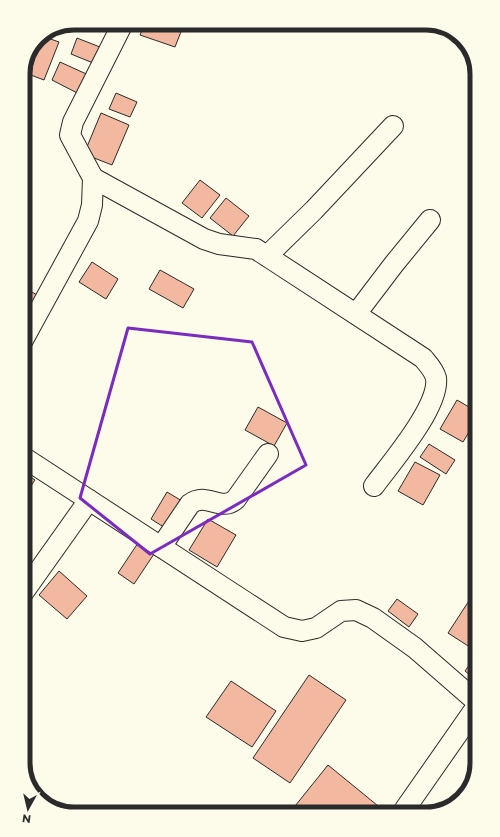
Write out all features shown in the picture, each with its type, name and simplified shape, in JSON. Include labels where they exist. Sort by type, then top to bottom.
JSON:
[{"type":"street","points":[[30,327],[88,221],[92,205],[93,178],[70,135],[73,122],[119,30]]},
{"type":"street","points":[[267,256],[314,210],[393,126]]},
{"type":"street","points":[[93,178],[204,239],[219,244],[256,249],[423,358],[436,377],[434,395],[428,410],[374,486]]},
{"type":"street","points":[[356,314],[430,220]]},
{"type":"street","points":[[161,547],[190,504],[197,499],[231,504],[268,454]]},
{"type":"street","points":[[30,462],[284,627],[302,631],[316,628],[341,611],[356,610],[373,618],[415,648],[470,696]]},
{"type":"street","points":[[30,584],[89,500]]},
{"type":"street","points":[[406,807],[470,716]]},
{"type":"highlighted area","points":[[128,328],[252,342],[306,465],[150,554],[80,498]]},
{"type":"building","points":[[142,30],[182,30],[175,47],[140,35]]},
{"type":"building","points":[[49,38],[59,42],[44,80],[30,75],[30,71],[31,63],[39,47]]},
{"type":"building","points":[[77,38],[105,49],[98,65],[71,54]]},
{"type":"building","points":[[60,62],[93,77],[83,96],[52,80]]},
{"type":"building","points":[[116,93],[137,102],[130,117],[109,109]]},
{"type":"building","points":[[101,113],[129,125],[112,165],[84,154]]},
{"type":"building","points":[[200,180],[220,195],[202,218],[182,203]]},
{"type":"building","points":[[226,198],[249,216],[233,236],[210,218]]},
{"type":"building","points":[[92,262],[118,279],[106,299],[79,282]]},
{"type":"building","points":[[160,270],[194,289],[183,308],[149,289]]},
{"type":"building","points":[[30,291],[39,296],[30,312]]},
{"type":"building","points":[[457,400],[470,408],[470,430],[463,442],[440,429]]},
{"type":"building","points":[[258,407],[287,423],[274,446],[245,430]]},
{"type":"building","points":[[429,444],[455,460],[446,474],[420,457]]},
{"type":"building","points":[[415,462],[440,475],[423,505],[398,491]]},
{"type":"building","points":[[30,477],[35,480],[30,487]]},
{"type":"building","points":[[167,492],[187,504],[170,531],[151,519]]},
{"type":"building","points":[[208,519],[236,535],[217,567],[189,550]]},
{"type":"building","points":[[138,543],[154,554],[134,584],[118,573]]},
{"type":"building","points":[[59,571],[87,596],[67,619],[39,595]]},
{"type":"building","points":[[397,599],[418,614],[409,627],[388,611]]},
{"type":"building","points":[[470,599],[470,647],[448,633]]},
{"type":"building","points":[[470,664],[470,675],[465,671]]},
{"type":"building","points":[[309,675],[346,700],[290,783],[253,758]]},
{"type":"building","points":[[231,681],[276,711],[252,747],[206,717]]},
{"type":"building","points":[[328,765],[379,807],[294,807]]}]
